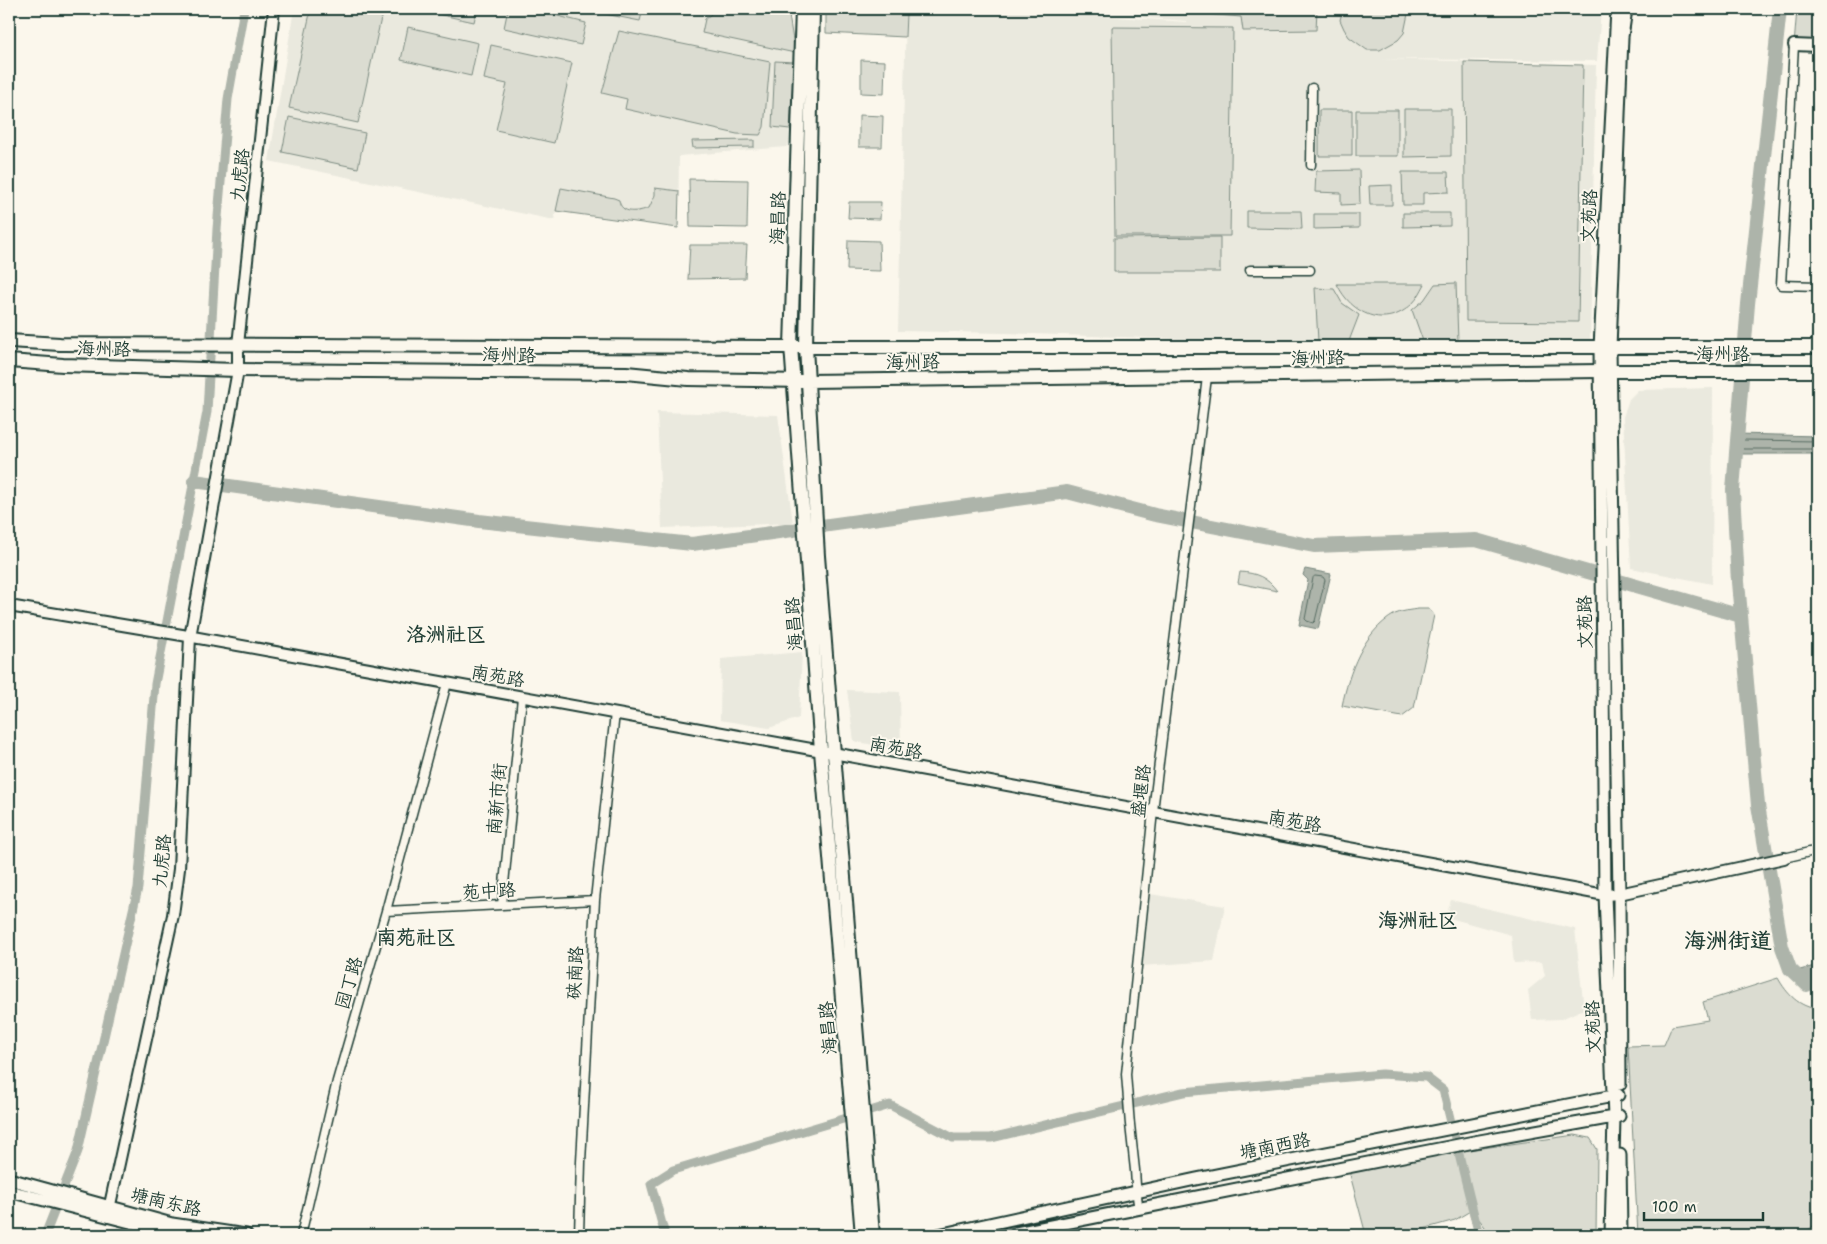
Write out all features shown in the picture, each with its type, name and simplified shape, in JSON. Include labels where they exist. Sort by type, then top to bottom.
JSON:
[{"type":"main road","name":"海昌路","points":[[802,9],[791,346],[808,497],[827,752],[859,1131],[873,1235]]},
{"type":"main road","name":"海昌路","points":[[808,497],[808,381],[806,347],[813,9]]},
{"type":"main road","name":"文苑路","points":[[1616,1235],[1619,894],[1613,550],[1605,348],[1617,9]]},
{"type":"main road","name":"文苑路","points":[[1605,348],[1622,37],[1626,9]]},
{"type":"main road","name":"海州路","points":[[9,340],[60,344],[806,347],[1818,347]]},
{"type":"main road","name":"海州路","points":[[9,361],[63,365],[232,370],[626,373],[688,379],[794,381],[1818,371]]},
{"type":"main road","name":"文苑路","points":[[1606,372],[1602,546],[1605,895],[1617,1095]]},
{"type":"main road","name":"塘南西路","points":[[938,1235],[1617,1095]]},
{"type":"main road","name":"塘南西路","points":[[1005,1235],[1440,1148],[1617,1117]]},
{"type":"main road","name":"海昌路","points":[[859,1131],[862,1235]]},
{"type":"main road","points":[[9,1180],[42,1194]]},
{"type":"main road","points":[[9,1191],[42,1194]]},
{"type":"main road","name":"塘南东路","points":[[42,1194],[181,1235]]},
{"type":"main road","name":"塘南东路","points":[[108,1212],[246,1235]]},
{"type":"street","name":"九虎路","points":[[108,1212],[173,915],[179,869],[186,636],[223,456],[233,344],[274,9]]},
{"type":"street","points":[[1818,46],[1794,45],[1781,285],[1818,286]]},
{"type":"street","points":[[1311,166],[1312,88]]},
{"type":"street","points":[[1250,270],[1310,270]]},
{"type":"street","name":"盛堰路","points":[[1139,1208],[1128,1117],[1126,1074],[1153,811],[1207,377]]},
{"type":"street","name":"南苑路","points":[[9,606],[522,696],[1605,895],[1619,894],[1751,867],[1784,858]]},
{"type":"street","name":"园丁路","points":[[301,1235],[337,1081],[386,911],[448,683]]},
{"type":"street","name":"南新市街","points":[[502,905],[522,696]]},
{"type":"street","name":"硖南路","points":[[579,1235],[595,900],[614,713]]},
{"type":"street","points":[[1784,858],[1818,850]]},
{"type":"street","name":"苑中路","points":[[386,911],[595,900]]},
{"type":"shaded area","points":[[294,9],[788,9],[795,53],[789,143],[786,147],[679,156],[678,228],[556,211],[554,220],[269,161]]},
{"type":"shaded area","points":[[311,9],[383,9],[358,123],[289,108]]},
{"type":"shaded area","points":[[414,9],[477,9],[474,22]]},
{"type":"shaded area","points":[[508,9],[530,9],[586,23],[581,45],[504,28]]},
{"type":"shaded area","points":[[601,9],[643,9],[640,21],[600,13]]},
{"type":"shaded area","points":[[717,9],[788,9],[795,53],[702,33],[705,19]]},
{"type":"shaded area","points":[[826,9],[906,14],[905,37],[826,33]]},
{"type":"shaded area","points":[[898,9],[1601,9],[1597,61],[1379,59],[1596,65],[1590,341],[1239,341],[898,331],[906,10]],"holes":[[[1022,10],[1054,10],[1186,21],[1186,22]]]},
{"type":"shaded area","points":[[1146,9],[1317,9],[1316,30],[1243,31],[1241,17]]},
{"type":"shaded area","points":[[1343,9],[1409,9],[1404,33],[1398,40],[1380,50],[1367,50],[1349,37],[1344,29],[1340,20]]},
{"type":"shaded area","points":[[1797,9],[1818,9],[1818,46],[1794,45]]},
{"type":"shaded area","points":[[408,27],[478,43],[471,76],[401,60]]},
{"type":"shaded area","points":[[1112,27],[1233,28],[1230,236],[1115,236]]},
{"type":"shaded area","points":[[619,31],[770,62],[764,127],[760,135],[737,134],[625,109],[627,99],[602,93]]},
{"type":"shaded area","points":[[491,45],[572,63],[554,143],[496,130],[507,84],[484,79]]},
{"type":"shaded area","points":[[861,60],[885,61],[884,94],[861,93]]},
{"type":"shaded area","points":[[775,61],[794,62],[790,129],[772,127]]},
{"type":"shaded area","points":[[1464,62],[1583,65],[1578,322],[1466,321]]},
{"type":"shaded area","points":[[1404,109],[1451,109],[1451,156],[1404,157]]},
{"type":"shaded area","points":[[1319,110],[1352,110],[1352,156],[1319,156]]},
{"type":"shaded area","points":[[1356,110],[1398,110],[1398,156],[1356,156]]},
{"type":"shaded area","points":[[859,115],[883,116],[882,147],[859,147]]},
{"type":"shaded area","points":[[289,117],[365,133],[358,168],[282,152]]},
{"type":"shaded area","points":[[754,140],[754,147],[693,148],[692,141]]},
{"type":"shaded area","points":[[1359,170],[1360,204],[1341,205],[1341,193],[1315,192],[1316,171]]},
{"type":"shaded area","points":[[1402,172],[1448,172],[1449,192],[1423,193],[1423,205],[1403,205]]},
{"type":"shaded area","points":[[689,179],[748,180],[747,228],[690,227]]},
{"type":"shaded area","points":[[1392,185],[1392,205],[1370,205],[1369,186]]},
{"type":"shaded area","points":[[561,188],[614,198],[619,200],[623,208],[631,211],[649,208],[655,195],[655,188],[679,191],[678,228],[556,211]]},
{"type":"shaded area","points":[[849,202],[881,202],[880,219],[848,218]]},
{"type":"shaded area","points":[[1247,211],[1301,211],[1302,229],[1247,228]]},
{"type":"shaded area","points":[[1403,213],[1450,213],[1450,226],[1403,227]]},
{"type":"shaded area","points":[[1314,214],[1359,214],[1359,228],[1314,229]]},
{"type":"shaded area","points":[[1220,237],[1220,272],[1114,272],[1114,238]]},
{"type":"shaded area","points":[[848,240],[879,241],[880,271],[847,270]]},
{"type":"shaded area","points":[[690,245],[747,245],[745,278],[688,279]]},
{"type":"shaded area","points":[[1456,283],[1458,341],[1423,341],[1412,310],[1424,300],[1435,284]]},
{"type":"shaded area","points":[[1337,284],[1425,284],[1414,302],[1402,312],[1380,317],[1360,310],[1343,295]]},
{"type":"shaded area","points":[[1315,288],[1334,289],[1342,303],[1359,315],[1349,341],[1318,341]]},
{"type":"shaded area","points":[[1713,388],[1712,584],[1631,568],[1623,417],[1629,399],[1638,390]]},
{"type":"shaded area","points":[[657,412],[778,415],[793,523],[662,528]]},
{"type":"shaded area","points":[[1240,572],[1251,573],[1261,577],[1269,582],[1277,591],[1238,583]]},
{"type":"shaded area","points":[[1418,609],[1429,609],[1434,615],[1414,708],[1402,717],[1342,706],[1353,667],[1374,631],[1395,614]]},
{"type":"shaded area","points":[[802,652],[799,718],[769,728],[720,720],[721,659]]},
{"type":"shaded area","points":[[847,690],[900,692],[901,751],[854,741]]},
{"type":"shaded area","points":[[1150,894],[1225,906],[1214,961],[1141,966]]},
{"type":"shaded area","points":[[1451,900],[1575,929],[1584,1009],[1561,1019],[1532,1020],[1528,990],[1545,976],[1542,962],[1514,963],[1511,935],[1446,917]]},
{"type":"shaded area","points":[[1778,978],[1785,989],[1799,1003],[1818,1009],[1818,1222],[1802,1235],[1638,1235],[1628,1046],[1664,1045],[1672,1026],[1708,1020],[1703,1002]]},
{"type":"shaded area","points":[[1575,1135],[1590,1138],[1597,1149],[1596,1235],[1491,1235],[1472,1210],[1455,1220],[1402,1235],[1366,1235],[1348,1167]]},
{"type":"water","points":[[1737,434],[1818,436],[1818,454],[1736,454]]},
{"type":"water","points":[[1305,569],[1331,574],[1318,629],[1299,625],[1308,580],[1303,575]]},
{"type":"water","points":[[1818,965],[1818,998],[1817,998],[1800,970]]},
{"type":"waterway","points":[[45,1235],[78,1151],[138,888],[155,684],[207,412],[217,229],[228,99],[244,9]]},
{"type":"waterway","points":[[1780,9],[1748,304],[1733,490],[1738,582],[1758,805],[1782,947],[1790,969],[1807,985]]},
{"type":"waterway","points":[[194,481],[479,521],[692,544],[1067,492],[1155,515],[1314,546],[1476,540],[1741,616]]},
{"type":"waterway","points":[[665,1235],[651,1184],[673,1170],[890,1105],[953,1138],[991,1138],[1183,1092],[1382,1074],[1426,1077],[1443,1090],[1479,1235]]},
{"type":"district","name":"洛洲社区","points":[[446,634]]},
{"type":"district","name":"海洲社区","points":[[1418,920]]},
{"type":"district","name":"南苑社区","points":[[416,937]]},
{"type":"district","name":"海洲街道","points":[[1728,940]]}]
